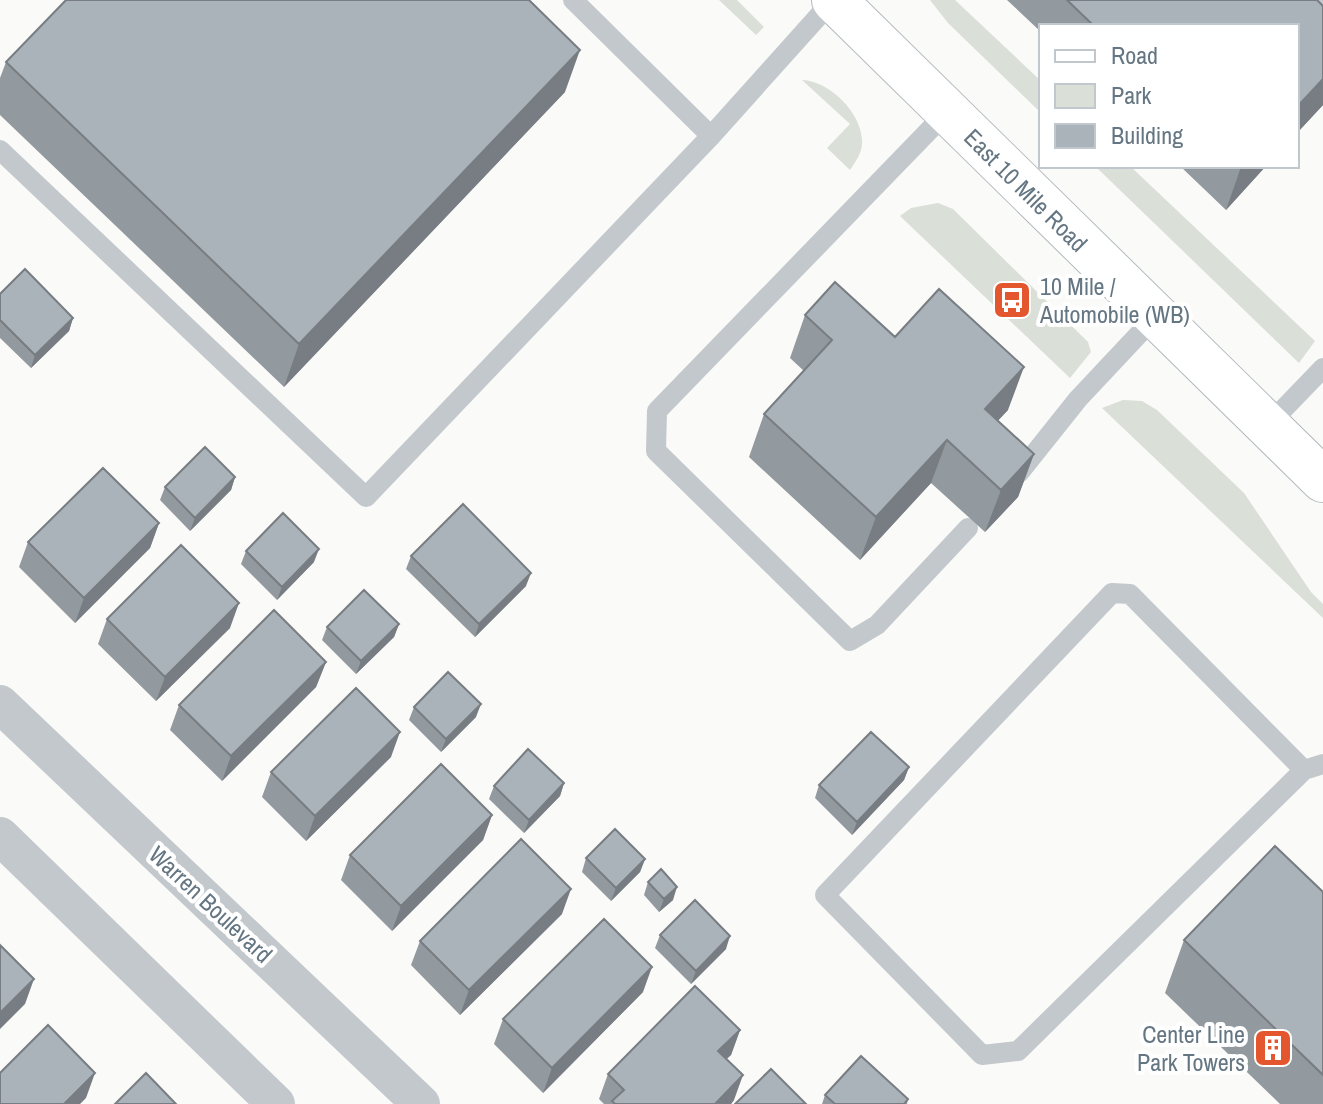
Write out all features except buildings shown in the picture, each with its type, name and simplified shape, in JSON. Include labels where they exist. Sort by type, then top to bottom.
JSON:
[{"type":"main road","name":"East 10 Mile Road","points":[[834,0],[1323,480]]},
{"type":"street","name":"Warren Boulevard","points":[[0,704],[421,1104]]},
{"type":"street","points":[[0,836],[276,1104]]},
{"type":"lane","points":[[573,0],[711,136]]},
{"type":"lane","points":[[0,150],[366,497],[711,136],[834,0]]},
{"type":"lane","points":[[947,112],[657,411],[656,451],[850,641],[877,625],[968,528]]},
{"type":"lane","points":[[1014,479],[1078,399],[1155,317]]},
{"type":"lane","points":[[1267,426],[1323,368]]},
{"type":"lane","points":[[1112,593],[1130,594],[1314,767],[1018,1051],[982,1055],[825,895],[1112,593]]},
{"type":"green space","points":[[719,0],[737,0],[764,27],[756,35]]},
{"type":"green space","points":[[930,0],[955,0],[1039,79],[1039,111],[948,23]]},
{"type":"green space","points":[[802,80],[833,92],[856,119],[862,144],[850,170],[827,148],[850,124]]},
{"type":"green space","points":[[1097,168],[1132,168],[1315,341],[1299,363]]},
{"type":"green space","points":[[938,203],[953,209],[1088,342],[1091,352],[1070,378],[900,216],[911,208]]},
{"type":"green space","points":[[1123,400],[1142,401],[1157,410],[1244,493],[1311,592],[1323,604],[1323,618],[1102,408]]},
{"type":"place","name":"10 Mile / Automobile (WB)","points":[[1012,300]]},
{"type":"place","name":"Center Line Park Towers","points":[[1273,1048]]}]
